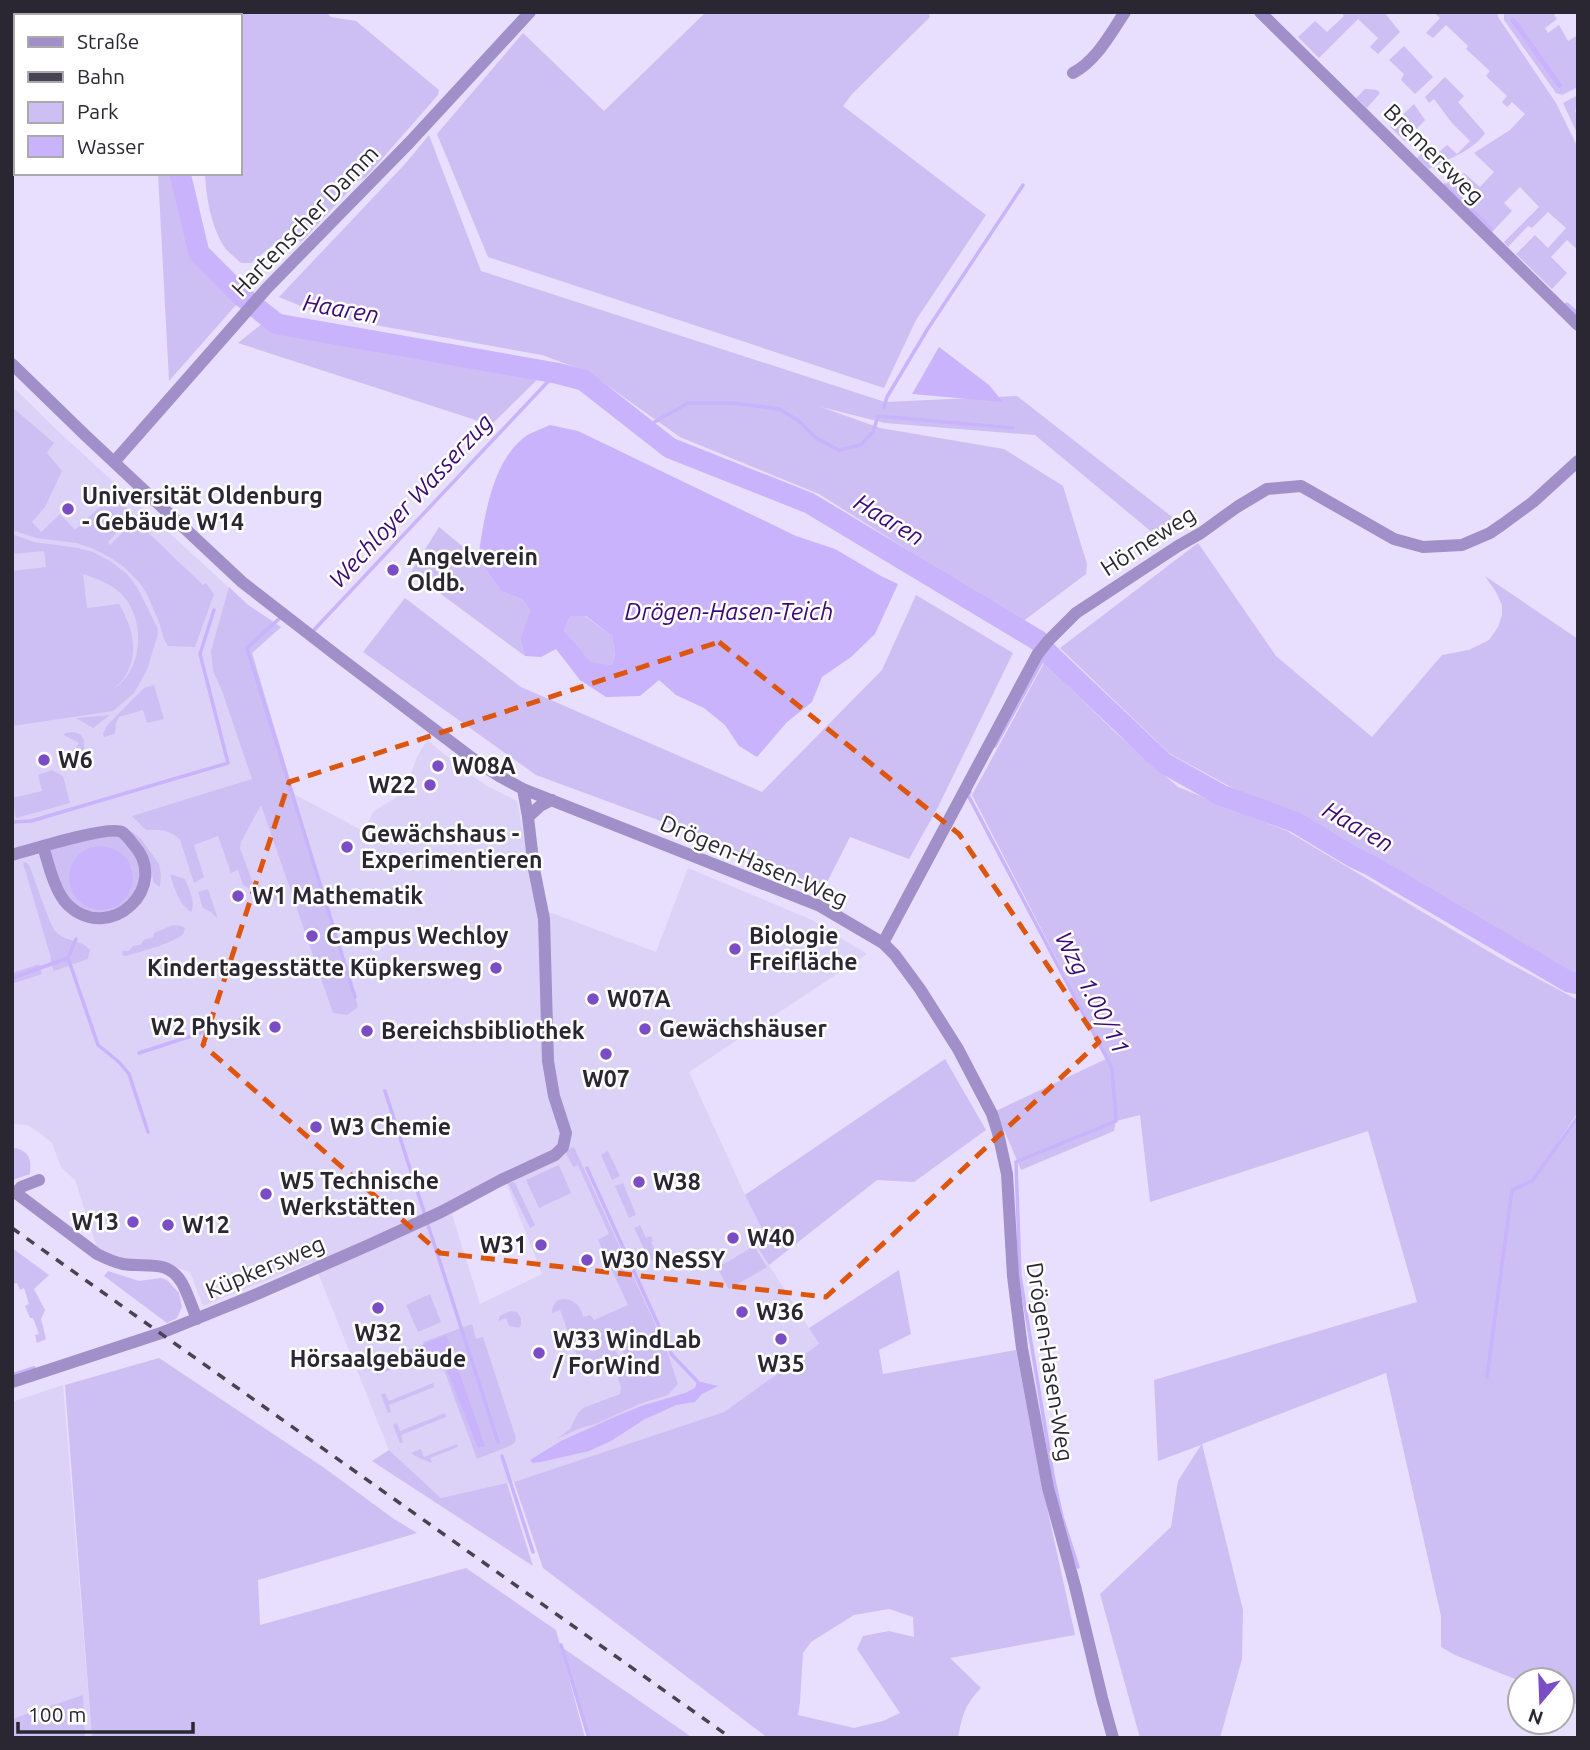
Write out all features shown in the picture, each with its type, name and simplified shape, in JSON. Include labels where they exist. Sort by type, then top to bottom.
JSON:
[{"type":"street","points":[[1073,73],[1091,60],[1125,12]]},
{"type":"street","name":"Bremersweg","points":[[1261,12],[1578,326]]},
{"type":"street","name":"Hartenscher Damm","points":[[114,462],[266,289],[409,143],[527,13]]},
{"type":"street","name":"Drögen-Hasen-Weg","points":[[12,363],[216,559],[340,658],[476,761],[523,789],[820,906],[883,943],[895,955],[958,1049],[992,1114],[998,1133],[1007,1174],[1013,1276],[1022,1348],[1048,1488],[1113,1738]]},
{"type":"street","name":"Hörneweg","points":[[883,943],[1037,655],[1076,613],[1267,489],[1301,486],[1394,539],[1423,547],[1462,545],[1497,529],[1533,502],[1578,461]]},
{"type":"street","name":"Küpkersweg","points":[[12,1382],[154,1336],[197,1319],[441,1212],[555,1155],[561,1149],[566,1141],[566,1133],[554,1096],[548,1060],[544,919],[523,789]]},
{"type":"street","points":[[528,817],[552,800]]},
{"type":"street","points":[[12,855],[43,846],[109,830],[121,831],[143,859],[146,874],[139,897],[130,909],[116,916],[99,918],[83,915],[67,904],[58,890],[43,846]]},
{"type":"street","points":[[39,1180],[14,1192],[97,1254],[125,1264],[159,1265],[170,1270],[181,1282],[197,1319]]},
{"type":"highlighted area","points":[[719,642],[959,834],[1099,1042],[826,1297],[440,1253],[203,1045],[289,782]]},
{"type":"shaded area","name":"Campus Wechloy","points":[[12,386],[248,605],[281,627],[252,653],[294,794],[363,831],[374,811],[395,798],[407,785],[417,757],[427,740],[487,786],[517,801],[539,915],[549,912],[656,952],[688,868],[812,920],[867,954],[689,1072],[767,1237],[757,1246],[819,1344],[724,1412],[514,1482],[441,1498],[389,1450],[312,1262],[203,1306],[190,1272],[165,1263],[120,1258],[98,1251],[75,1180],[61,1167],[52,1143],[27,1125],[12,1124]],"holes":[[[506,1183],[542,1274],[480,1304],[452,1214]]]},
{"type":"shaded area","points":[[63,1385],[92,1738],[12,1738],[12,1402]]},
{"type":"green space","points":[[326,12],[331,17],[356,21],[439,90],[438,95],[366,177],[358,181],[301,242],[290,231],[251,263],[241,263],[220,240],[210,212],[205,175],[242,175],[242,14],[200,14]]},
{"type":"green space","points":[[706,12],[928,12],[930,17],[843,106],[986,215],[916,320],[884,388],[488,257],[437,134],[523,33],[604,111]]},
{"type":"green space","points":[[1341,12],[1384,12],[1400,32],[1378,54],[1370,47],[1378,38],[1358,19],[1319,58],[1298,37],[1315,21],[1327,32],[1344,16]]},
{"type":"green space","points":[[1434,12],[1497,12],[1556,103],[1578,148],[1578,250],[1567,240],[1551,257],[1567,273],[1552,289],[1516,254],[1535,235],[1548,248],[1566,228],[1548,212],[1532,228],[1528,226],[1508,247],[1504,242],[1539,207],[1520,187],[1504,203],[1512,211],[1492,232],[1443,186],[1464,173],[1480,187],[1494,172],[1474,153],[1510,130],[1525,114],[1512,102],[1507,107],[1502,102],[1507,96],[1486,76],[1490,71],[1466,49],[1468,46],[1446,25],[1433,38],[1426,33],[1440,18]]},
{"type":"green space","points":[[1504,12],[1557,12],[1554,15],[1557,19],[1545,28],[1548,33],[1559,25],[1568,41],[1578,35],[1578,87],[1562,95],[1556,93],[1504,20]],"holes":[[[1514,17],[1563,85],[1559,89],[1557,87],[1510,21]]]},
{"type":"green space","points":[[1404,46],[1433,77],[1415,94],[1401,80],[1404,74],[1389,60]]},
{"type":"green space","points":[[1445,77],[1464,96],[1458,102],[1485,133],[1467,150],[1429,169],[1417,158],[1428,147],[1436,155],[1447,145],[1457,154],[1470,141],[1434,99],[1429,103],[1425,97]]},
{"type":"green space","points":[[1365,89],[1377,90],[1380,93],[1367,108],[1356,98]]},
{"type":"green space","points":[[1578,97],[1575,111],[1578,117],[1578,135],[1563,103]]},
{"type":"green space","points":[[1414,104],[1425,120],[1405,141],[1390,127]]},
{"type":"green space","points":[[429,135],[481,271],[885,402],[1017,396],[1176,520],[1160,539],[1035,435],[885,423],[821,407],[880,428],[1004,449],[1063,486],[1087,564],[1086,574],[1022,622],[819,494],[680,437],[588,372],[542,355],[325,316],[279,297]]},
{"type":"green space","points":[[158,175],[180,175],[199,253],[243,297],[169,381]]},
{"type":"green space","points":[[263,323],[289,335],[541,376],[491,425],[238,343]]},
{"type":"green space","points":[[12,407],[54,443],[47,453],[62,471],[45,507],[32,522],[41,532],[60,514],[75,530],[113,495],[133,514],[108,542],[110,545],[135,520],[203,585],[206,583],[214,594],[195,647],[168,646],[146,592],[124,567],[111,558],[76,543],[36,538],[12,530]]},
{"type":"green space","points":[[439,527],[478,559],[501,591],[523,600],[532,610],[520,639],[525,656],[411,572]]},
{"type":"green space","points":[[12,534],[34,542],[78,548],[110,561],[127,574],[137,587],[158,634],[147,670],[134,693],[113,711],[12,726],[12,571],[46,567],[44,551],[12,554]],"holes":[[[83,574],[106,583],[121,593],[132,609],[136,621],[138,647],[135,660],[130,672],[122,682],[112,690],[127,674],[131,664],[131,634],[119,604],[87,608]]]},
{"type":"green space","points":[[1198,543],[1276,656],[1372,737],[1442,655],[1469,650],[1489,640],[1498,627],[1502,605],[1485,576],[1578,639],[1578,975],[1502,937],[1303,817],[1236,790],[1169,753],[1060,648]]},
{"type":"green space","points":[[229,587],[248,605],[281,627],[252,653],[358,1007],[347,1015],[333,1013],[261,805],[240,848],[252,881],[274,893],[279,902],[243,885],[238,870],[231,873],[218,836],[194,845],[204,877],[194,883],[180,840],[164,831],[146,830],[132,816],[252,779],[213,671],[211,651]]},
{"type":"green space","points":[[916,595],[1013,653],[938,807],[909,859],[850,837],[823,890],[677,827],[536,775],[363,652],[405,598],[521,687],[762,792],[882,670]]},
{"type":"green space","points":[[570,616],[585,616],[612,636],[615,654],[612,665],[590,663],[564,631]]},
{"type":"green space","points":[[1044,663],[1115,732],[1178,787],[1287,831],[1503,960],[1578,1000],[1578,1112],[1543,1165],[1578,1120],[1578,1705],[1576,1666],[1506,1666],[1506,1675],[1441,1647],[1441,1616],[1386,1373],[1202,1444],[1243,1610],[1242,1659],[1220,1738],[1140,1738],[1100,1594],[1171,1527],[1178,1481],[1201,1445],[1158,1461],[1154,1380],[1417,1302],[1368,1131],[1150,1202],[1140,1115],[1116,1121],[1114,1131],[1021,1170],[996,1111],[1108,1058],[972,795]]},
{"type":"green space","points":[[154,685],[164,719],[147,723],[143,710],[119,717],[115,734],[104,737],[106,727],[119,713],[144,688]]},
{"type":"green space","points":[[110,715],[93,728],[76,718]]},
{"type":"green space","points":[[74,732],[84,740],[84,754],[79,756],[73,754],[79,743],[64,735]]},
{"type":"green space","points":[[52,770],[63,776],[70,803],[16,818],[12,798],[42,791],[38,775]]},
{"type":"green space","points":[[121,831],[143,859],[139,897],[99,918],[67,904],[43,846]],"holes":[[[92,847],[110,847],[132,868],[130,892]]]},
{"type":"green space","points":[[132,832],[141,839],[159,864],[160,887],[154,883],[148,858],[130,834]]},
{"type":"green space","points":[[26,862],[53,928],[65,938],[83,944],[90,950],[88,959],[54,971],[23,863]]},
{"type":"green space","points":[[170,874],[185,879],[192,900],[191,912],[180,900]]},
{"type":"green space","points":[[208,889],[217,918],[203,908],[198,892]]},
{"type":"green space","points":[[173,925],[185,928],[183,934],[165,944],[122,955],[123,951],[129,951],[133,946],[153,937],[154,933]]},
{"type":"green space","points":[[39,964],[42,974],[12,984],[12,973]]},
{"type":"green space","points":[[945,1059],[986,1130],[914,1182],[877,1180],[769,1265],[757,1246],[766,1237],[745,1195]]},
{"type":"green space","points":[[574,1147],[666,1348],[678,1384],[668,1395],[642,1403],[557,1439],[570,1429],[583,1408],[620,1394],[621,1387],[614,1366],[629,1364],[620,1346],[614,1348],[619,1357],[611,1361],[609,1356],[580,1364],[560,1310],[552,1313],[553,1306],[561,1299],[572,1301],[581,1310],[583,1317],[590,1315],[594,1320],[628,1305],[598,1240],[609,1234],[578,1165],[573,1167],[565,1151]]},
{"type":"green space","points":[[12,1149],[25,1152],[29,1158],[30,1174],[12,1180]]},
{"type":"green space","points":[[608,1151],[620,1176],[612,1180],[601,1155]]},
{"type":"green space","points":[[559,1165],[571,1193],[539,1208],[526,1180]]},
{"type":"green space","points":[[513,1182],[535,1225],[530,1228],[508,1183]]},
{"type":"green space","points":[[623,1183],[636,1215],[629,1218],[615,1186]]},
{"type":"green space","points":[[640,1225],[646,1238],[651,1236],[658,1257],[650,1261],[634,1228]]},
{"type":"green space","points":[[754,1246],[767,1267],[729,1289],[717,1268]]},
{"type":"green space","points":[[12,1248],[49,1275],[34,1289],[45,1310],[41,1319],[46,1339],[37,1343],[35,1335],[39,1334],[25,1306],[29,1304],[24,1288],[20,1290],[17,1283],[12,1284]]},
{"type":"green space","points":[[899,1270],[911,1334],[879,1350],[883,1374],[1016,1350],[1075,1635],[950,1658],[981,1688],[965,1711],[958,1738],[768,1738],[543,1568],[514,1482],[724,1412],[819,1344],[809,1328]],"holes":[[[889,1609],[913,1617],[914,1637],[889,1631],[863,1636],[857,1649],[900,1713],[883,1721],[854,1728],[798,1715],[803,1653],[811,1642],[854,1615]]]},
{"type":"green space","points":[[108,1271],[139,1281],[161,1278],[167,1280],[179,1293],[182,1307],[177,1318],[167,1323],[104,1276]]},
{"type":"green space","points":[[430,1294],[441,1322],[418,1332],[406,1305]]},
{"type":"green space","points":[[510,1311],[517,1312],[521,1318],[519,1328],[509,1326],[506,1318],[498,1321],[500,1316]]},
{"type":"green space","points":[[472,1324],[476,1339],[483,1337],[516,1438],[512,1445],[477,1459],[437,1351],[428,1354],[423,1342]]},
{"type":"green space","points":[[159,1358],[417,1533],[258,1580],[260,1625],[466,1568],[556,1630],[585,1738],[92,1738],[65,1385]]},
{"type":"green space","points":[[433,1383],[434,1387],[389,1405],[391,1412],[388,1413],[381,1395],[385,1393],[389,1401]]},
{"type":"green space","points":[[445,1413],[446,1417],[401,1435],[403,1442],[400,1443],[393,1425],[397,1423],[400,1431]]},
{"type":"green space","points":[[457,1444],[458,1447],[430,1458],[432,1463],[411,1453],[421,1449],[424,1457]]},
{"type":"green space","points":[[389,1450],[441,1498],[507,1483],[533,1566],[372,1461]]},
{"type":"green space","points":[[563,1648],[693,1738],[587,1738]]},
{"type":"green space","points":[[83,1695],[85,1738],[12,1738],[12,1719]]},
{"type":"water","points":[[1511,17],[1520,25],[1562,87],[1557,87],[1510,21]]},
{"type":"water","points":[[939,347],[989,385],[1003,402],[912,394]]},
{"type":"water","name":"Drögen-Hasen-Teich","points":[[550,425],[578,431],[796,536],[835,549],[898,584],[875,634],[851,657],[822,677],[812,702],[787,722],[757,757],[739,746],[725,725],[704,708],[676,695],[659,680],[640,696],[606,697],[580,680],[556,649],[541,657],[525,656],[520,639],[531,610],[523,600],[501,591],[478,559],[487,508],[498,473],[506,458],[516,444],[529,434]],"holes":[[[570,616],[586,616],[612,636],[615,654],[612,665],[590,662],[564,631]]]},
{"type":"water","points":[[101,846],[119,852],[127,860],[133,878],[127,896],[119,904],[101,910],[83,904],[75,896],[69,878],[75,860],[83,852]]},
{"type":"water","points":[[446,1335],[485,1446],[478,1448],[439,1350],[377,1375],[374,1365]]},
{"type":"water","points":[[697,1381],[718,1386],[702,1394],[695,1402],[676,1405],[645,1419],[611,1441],[589,1451],[541,1462],[533,1463],[530,1460],[561,1441],[612,1418],[685,1393],[695,1388]]},
{"type":"waterway","name":"Haaren","points":[[180,175],[199,253],[243,297],[277,324],[583,380],[670,448],[809,503],[1039,641],[1047,652],[1164,763],[1221,795],[1295,822],[1569,982],[1578,984]]},
{"type":"waterway","points":[[884,407],[887,397],[927,330],[1023,185]]},
{"type":"waterway","points":[[1445,185],[1468,207]]},
{"type":"waterway","points":[[1473,211],[1492,229]]},
{"type":"waterway","points":[[1567,304],[1578,314]]},
{"type":"waterway","name":"Wechloyer Wasserzug","points":[[313,631],[556,373]]},
{"type":"waterway","points":[[644,428],[688,403],[733,403],[779,409],[799,421],[816,438],[839,450],[861,445],[873,432],[878,416],[1013,428]]},
{"type":"waterway","points":[[12,821],[31,821],[228,763],[200,654],[214,610]]},
{"type":"waterway","name":"Wechloyer Wasserzug","points":[[280,618],[247,648],[355,997]]},
{"type":"waterway","name":"Wzg 1.00/11","points":[[995,746],[1047,652]]},
{"type":"waterway","name":"Wzg 1.00/11","points":[[970,792],[968,795],[1112,1068],[1116,1121],[1016,1162],[1020,1276],[1054,1481],[1078,1567]]},
{"type":"waterway","points":[[12,978],[68,958],[76,939]]},
{"type":"waterway","points":[[68,958],[98,1045],[129,1074],[148,1132]]},
{"type":"waterway","points":[[139,1053],[240,1020]]},
{"type":"waterway","name":"Wechloyer Wasserzug","points":[[385,1091],[425,1215]]},
{"type":"waterway","points":[[1487,1377],[1512,1190],[1532,1181],[1578,1117]]},
{"type":"waterway","points":[[587,1168],[672,1355],[697,1381]]},
{"type":"waterway","name":"Wechloyer Wasserzug","points":[[428,1225],[498,1442]]},
{"type":"waterway","points":[[12,1375],[34,1368]]},
{"type":"waterway","name":"Wechloyer Wasserzug","points":[[502,1456],[533,1552]]},
{"type":"waterway","name":"Wechloyer Wasserzug","points":[[561,1645],[589,1738]]},
{"type":"railway","points":[[12,1228],[731,1738]]},
{"type":"place","name":"Universität Oldenburg - Gebäude W14","points":[[68,509]]},
{"type":"place","name":"Angelverein Oldb.","points":[[393,570]]},
{"type":"place","name":"W6","points":[[44,760]]},
{"type":"place","name":"W08A","points":[[438,766]]},
{"type":"place","name":"W22","points":[[430,785]]},
{"type":"place","name":"Gewächshaus - Experimentieren","points":[[347,847]]},
{"type":"place","name":"W1 Mathematik","points":[[238,896]]},
{"type":"place","name":"Campus Wechloy","points":[[312,936]]},
{"type":"place","name":"Biologie Freifläche","points":[[735,949]]},
{"type":"place","name":"Kindertagesstätte Küpkersweg","points":[[496,968]]},
{"type":"place","name":"W07A","points":[[593,999]]},
{"type":"place","name":"W2 Physik","points":[[275,1027]]},
{"type":"place","name":"Gewächshäuser","points":[[645,1029]]},
{"type":"place","name":"Bereichsbibliothek","points":[[367,1031]]},
{"type":"place","name":"W07","points":[[606,1054]]},
{"type":"place","name":"W3 Chemie","points":[[316,1127]]},
{"type":"place","name":"W38","points":[[639,1182]]},
{"type":"place","name":"W5 Technische Werkstätten","points":[[266,1194]]},
{"type":"place","name":"W13","points":[[133,1222]]},
{"type":"place","name":"W12","points":[[168,1225]]},
{"type":"place","name":"W40","points":[[733,1238]]},
{"type":"place","name":"W31","points":[[541,1245]]},
{"type":"place","name":"W30 NeSSY","points":[[587,1260]]},
{"type":"place","name":"W32 Hörsaalgebäude","points":[[378,1308]]},
{"type":"place","name":"W36","points":[[742,1312]]},
{"type":"place","name":"W35","points":[[781,1339]]},
{"type":"place","name":"W33 WindLab / ForWind","points":[[539,1353]]}]
